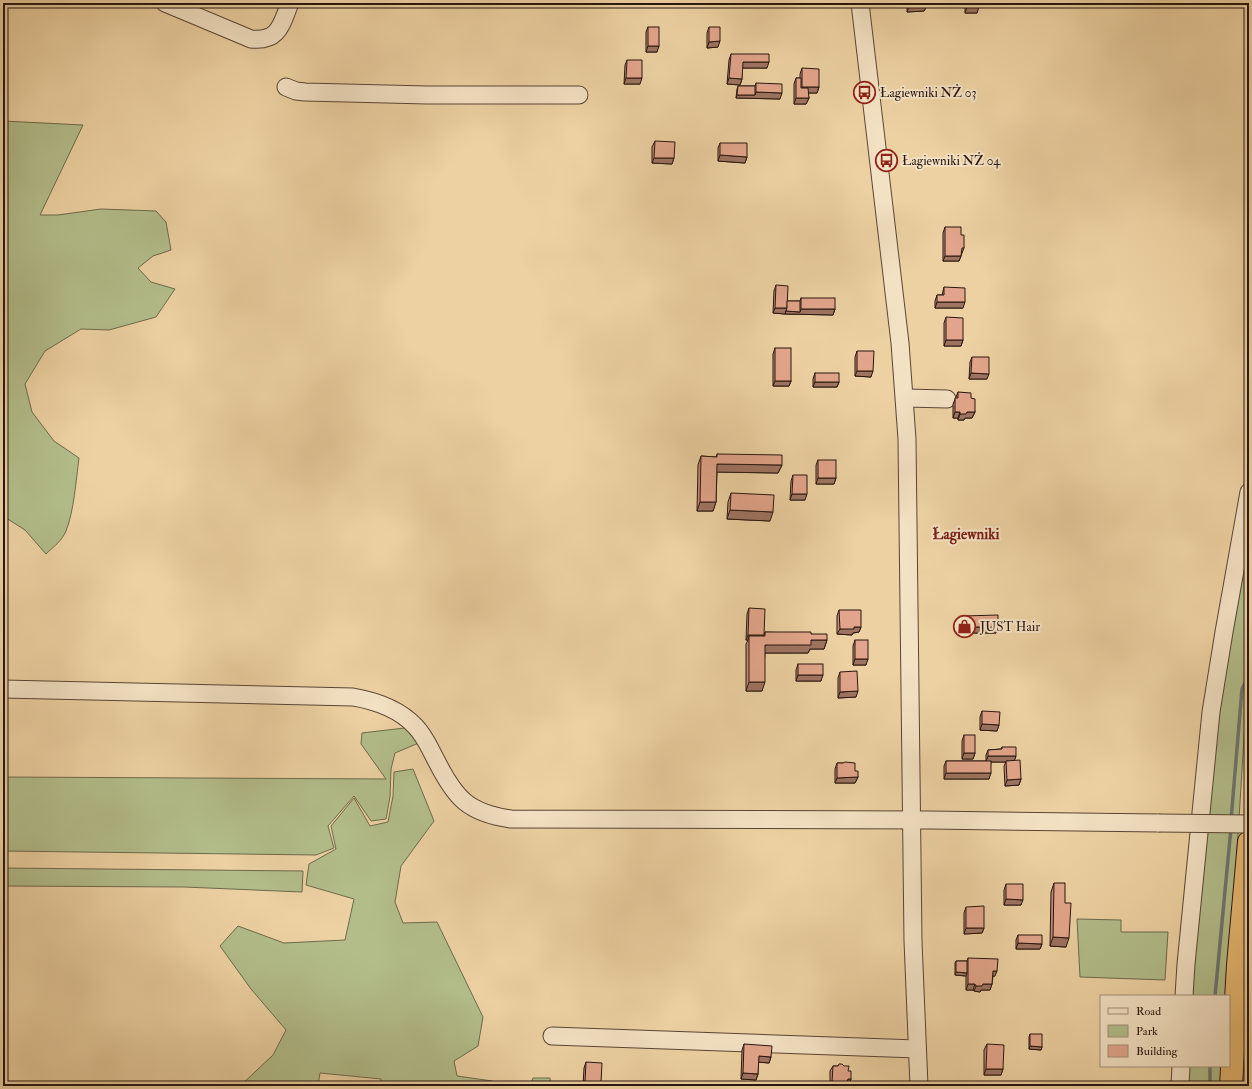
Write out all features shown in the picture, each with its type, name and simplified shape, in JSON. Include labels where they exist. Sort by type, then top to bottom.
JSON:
[{"type":"highway","points":[[1231,1086],[1238,965],[1249,842]]},
{"type":"street","points":[[164,3],[251,39],[261,40],[269,39],[280,27],[290,3]]},
{"type":"street","points":[[860,3],[898,323],[905,398],[907,439],[911,820],[914,965],[919,1086]]},
{"type":"street","points":[[286,87],[296,91],[305,92],[435,95],[579,95]]},
{"type":"street","points":[[905,398],[947,398]]},
{"type":"street","points":[[1184,995],[1211,712],[1249,492]]},
{"type":"street","points":[[3,689],[259,694],[366,699],[398,712],[415,726],[427,743],[450,786],[469,806],[483,812],[505,818],[911,820],[1249,824]]},
{"type":"street","points":[[552,1036],[918,1049]]},
{"type":"street","points":[[1180,1086],[1181,1067]]},
{"type":"green space","points":[[3,121],[83,125],[40,215],[58,215],[101,209],[156,211],[166,222],[171,250],[153,256],[138,268],[151,282],[175,289],[156,317],[109,330],[81,329],[45,351],[25,384],[32,412],[54,441],[79,458],[73,505],[69,523],[60,541],[46,554],[25,530],[3,516]]},
{"type":"green space","points":[[1249,519],[1249,689],[1247,690],[1228,995],[1190,995],[1211,766]]},
{"type":"green space","points":[[413,727],[421,742],[395,753],[391,769],[390,797],[386,819],[371,821],[354,796],[328,826],[334,848],[316,855],[3,851],[3,777],[386,779],[361,744],[362,733]]},
{"type":"green space","points":[[413,769],[434,821],[401,866],[395,902],[403,923],[437,922],[483,1017],[478,1046],[454,1061],[457,1076],[492,1081],[501,1086],[381,1086],[381,1079],[320,1073],[318,1086],[240,1086],[273,1055],[286,1030],[251,989],[220,946],[238,926],[284,943],[345,940],[354,899],[306,885],[309,864],[336,849],[331,826],[354,798],[370,826],[388,822],[393,796],[394,772]]},
{"type":"green space","points":[[3,868],[303,871],[302,892],[184,887],[3,886]]},
{"type":"green space","points":[[1249,912],[1249,1086],[1237,1086]]},
{"type":"green space","points":[[1077,919],[1121,920],[1121,932],[1168,932],[1165,980],[1080,977]]},
{"type":"green space","points":[[1186,1067],[1224,1067],[1222,1086],[1185,1086]]},
{"type":"green space","points":[[533,1078],[550,1078],[551,1086],[530,1086]]},
{"type":"building","points":[[909,3],[926,3],[927,6],[909,6]]},
{"type":"building","points":[[967,3],[979,3],[979,7],[967,7]]},
{"type":"building","points":[[648,27],[659,27],[659,46],[648,46]]},
{"type":"building","points":[[709,27],[720,27],[720,41],[709,42]]},
{"type":"building","points":[[731,54],[769,54],[769,62],[743,62],[742,79],[729,78]]},
{"type":"building","points":[[627,60],[642,60],[642,78],[626,78]]},
{"type":"building","points":[[802,68],[819,69],[819,87],[802,87]]},
{"type":"building","points":[[796,78],[801,78],[801,88],[808,88],[809,98],[796,98]]},
{"type":"building","points":[[756,83],[782,84],[782,93],[756,92]]},
{"type":"building","points":[[738,86],[755,86],[755,95],[737,95]]},
{"type":"building","points":[[655,141],[675,142],[674,158],[654,158]]},
{"type":"building","points":[[720,143],[747,143],[747,157],[720,155]]},
{"type":"building","points":[[945,227],[961,227],[961,235],[964,235],[964,248],[962,248],[961,256],[945,256]]},
{"type":"building","points":[[776,285],[788,286],[787,308],[775,308]]},
{"type":"building","points":[[944,287],[965,288],[965,302],[937,302],[937,295],[944,295]]},
{"type":"building","points":[[801,298],[835,298],[835,309],[801,309]]},
{"type":"building","points":[[787,301],[800,301],[800,312],[786,311]]},
{"type":"building","points":[[946,317],[963,318],[963,340],[946,340]]},
{"type":"building","points":[[775,348],[791,348],[791,381],[775,381]]},
{"type":"building","points":[[857,351],[874,351],[873,371],[857,371]]},
{"type":"building","points":[[972,357],[989,357],[989,374],[971,373]]},
{"type":"building","points":[[815,373],[839,373],[839,382],[815,382]]},
{"type":"building","points":[[958,392],[971,393],[971,398],[975,399],[975,412],[960,414],[960,412],[955,412],[955,398],[958,398]]},
{"type":"building","points":[[717,454],[782,455],[782,465],[717,464],[716,502],[700,502],[701,456],[717,457]]},
{"type":"building","points":[[818,460],[836,460],[836,478],[818,478]]},
{"type":"building","points":[[793,475],[807,475],[807,494],[792,494]]},
{"type":"building","points":[[731,493],[774,495],[773,512],[730,510]]},
{"type":"building","points":[[749,608],[765,609],[764,635],[748,635]]},
{"type":"building","points":[[839,610],[861,610],[861,627],[854,627],[854,629],[840,629]]},
{"type":"building","points":[[998,615],[998,627],[964,627],[964,616]]},
{"type":"building","points":[[765,632],[811,632],[811,634],[827,634],[827,640],[811,640],[811,645],[765,645],[765,682],[749,682],[749,636],[765,636]]},
{"type":"building","points":[[855,640],[868,640],[868,659],[855,659]]},
{"type":"building","points":[[798,664],[823,664],[823,675],[798,675]]},
{"type":"building","points":[[857,671],[858,691],[840,692],[840,672]]},
{"type":"building","points":[[982,711],[1000,712],[999,725],[982,724]]},
{"type":"building","points":[[964,735],[975,735],[975,753],[964,753]]},
{"type":"building","points":[[1002,747],[1016,747],[1016,756],[988,756],[988,750],[1002,749]]},
{"type":"building","points":[[1020,760],[1021,779],[1007,780],[1006,761]]},
{"type":"building","points":[[946,761],[991,761],[991,773],[946,773]]},
{"type":"building","points":[[837,763],[855,763],[855,771],[858,771],[858,777],[837,778]]},
{"type":"building","points":[[1054,883],[1065,883],[1065,903],[1071,903],[1069,938],[1053,937]]},
{"type":"building","points":[[1006,884],[1023,884],[1023,900],[1006,899]]},
{"type":"building","points":[[984,906],[984,928],[966,928],[966,907]]},
{"type":"building","points":[[1018,935],[1042,935],[1042,944],[1018,943]]},
{"type":"building","points":[[968,958],[998,959],[997,971],[993,971],[992,984],[976,986],[975,984],[968,984]]},
{"type":"building","points":[[956,961],[967,961],[967,973],[956,972]]},
{"type":"building","points":[[1030,1034],[1042,1034],[1042,1047],[1030,1046]]},
{"type":"building","points":[[744,1044],[772,1046],[771,1057],[759,1056],[758,1074],[743,1073]]},
{"type":"building","points":[[987,1044],[1004,1045],[1003,1069],[986,1069]]},
{"type":"building","points":[[586,1062],[602,1063],[601,1083],[585,1082]]},
{"type":"building","points":[[839,1064],[849,1066],[848,1071],[851,1071],[851,1079],[848,1079],[846,1086],[834,1086],[834,1083],[832,1083],[833,1066],[838,1066]]},
{"type":"waterway","points":[[1231,820],[1242,689],[1249,675]]},
{"type":"waterway","points":[[1215,995],[1231,828]]},
{"type":"waterway","points":[[1210,1067],[1210,1086]]},
{"type":"place","name":"Łagiewniki NŻ 03","points":[[865,93]]},
{"type":"place","name":"Łagiewniki NŻ 04","points":[[886,161]]},
{"type":"place","name":"JUST Hair","points":[[965,627]]},
{"type":"district","name":"Łagiewniki","points":[[966,534]]}]
